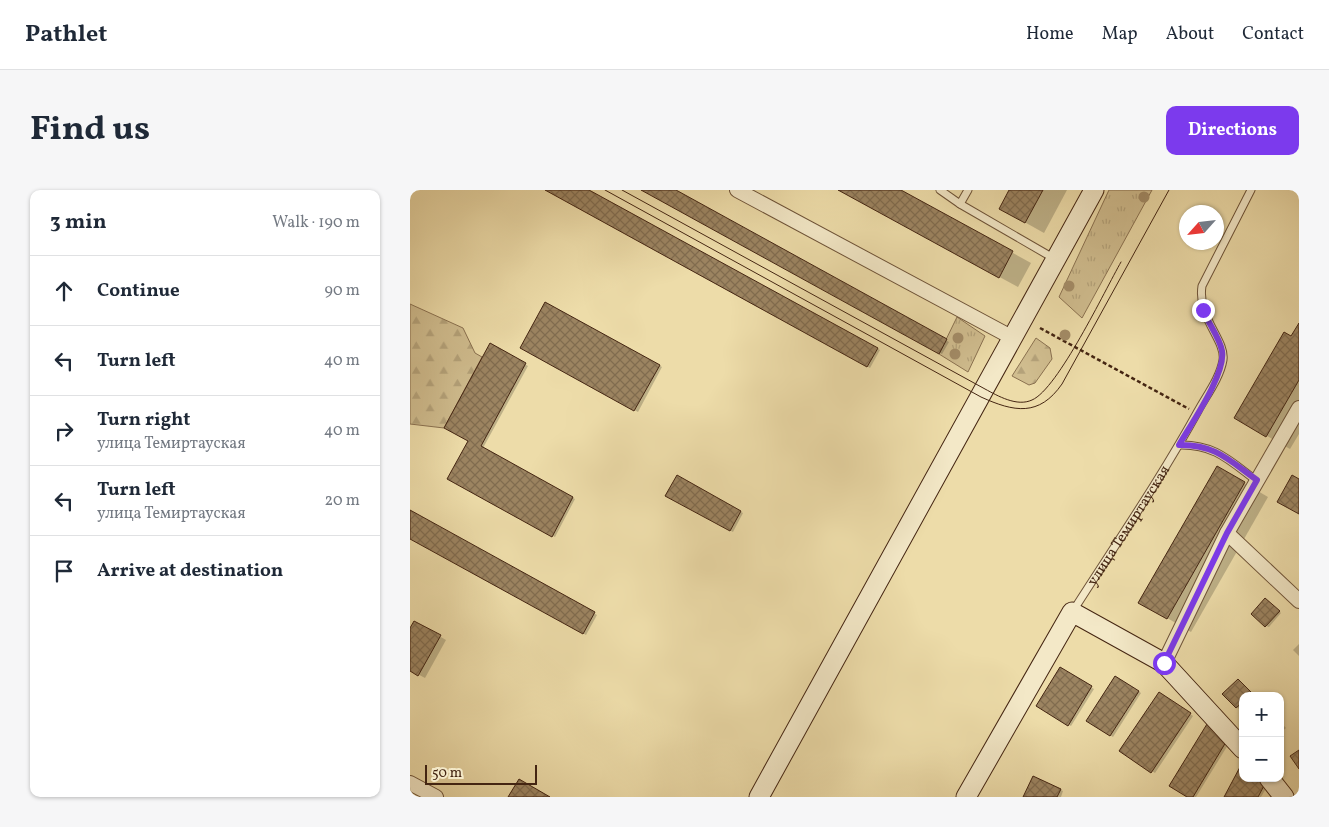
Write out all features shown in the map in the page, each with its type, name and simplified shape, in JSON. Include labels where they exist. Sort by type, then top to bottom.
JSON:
[{"type":"street","points":[[737,190],[1013,338]]},
{"type":"street","points":[[759,797],[1094,190]]},
{"type":"street","points":[[1164,663],[1227,533],[1299,408]]},
{"type":"street","points":[[1227,533],[1299,601]]},
{"type":"street","points":[[1072,612],[1164,663],[1239,745]]},
{"type":"street","name":"улица Темиртауская","points":[[966,797],[1072,612]]},
{"type":"street","points":[[410,783],[436,797]]},
{"type":"lane","points":[[940,190],[960,204],[1057,260]]},
{"type":"lane","points":[[960,204],[968,190]]},
{"type":"lane","name":"улица Темиртауская","points":[[1072,612],[1179,445],[1217,376],[1223,360],[1222,349],[1207,321],[1200,299],[1202,286],[1251,190]]},
{"type":"lane","points":[[1179,445],[1196,444],[1212,449],[1257,480]]},
{"type":"path","points":[[1040,328],[1197,414]]},
{"type":"green space","points":[[1109,190],[1152,190],[1082,318],[1059,297]]},
{"type":"green space","points":[[410,304],[463,328],[475,353],[482,357],[444,428],[410,424]]},
{"type":"green space","points":[[957,317],[985,336],[968,372],[939,354]]},
{"type":"green space","points":[[1036,338],[1050,348],[1052,359],[1035,383],[1029,385],[1012,376]]},
{"type":"building","points":[[545,190],[589,190],[878,348],[867,367]]},
{"type":"building","points":[[641,190],[676,190],[947,339],[939,354]]},
{"type":"building","points":[[838,190],[901,190],[1013,251],[999,278]]},
{"type":"building","points":[[1009,190],[1043,190],[1025,223],[999,209]]},
{"type":"building","points":[[545,302],[660,365],[634,411],[520,348]]},
{"type":"building","points":[[1299,323],[1299,380],[1266,437],[1234,418],[1284,332],[1291,336]]},
{"type":"building","points":[[490,343],[526,363],[481,446],[573,497],[552,537],[447,479],[468,441],[444,428]]},
{"type":"building","points":[[1217,466],[1245,482],[1167,619],[1138,603]]},
{"type":"building","points":[[677,475],[741,511],[730,531],[665,496]]},
{"type":"building","points":[[1292,475],[1299,479],[1299,514],[1277,502]]},
{"type":"building","points":[[410,510],[595,612],[583,634],[410,539]]},
{"type":"building","points":[[1265,598],[1280,611],[1265,627],[1251,614]]},
{"type":"building","points":[[414,621],[441,635],[418,676],[410,671],[410,628]]},
{"type":"building","points":[[1060,667],[1092,686],[1068,726],[1036,706]]},
{"type":"building","points":[[1115,676],[1139,691],[1110,736],[1086,721]]},
{"type":"building","points":[[1238,679],[1251,692],[1239,692],[1239,705],[1236,708],[1222,694]]},
{"type":"building","points":[[1159,692],[1191,713],[1151,773],[1119,751]]},
{"type":"building","points":[[1207,724],[1229,737],[1193,797],[1187,797],[1169,786]]},
{"type":"building","points":[[1299,750],[1299,769],[1290,756]]},
{"type":"building","points":[[1239,769],[1239,782],[1266,782],[1258,797],[1224,797]]},
{"type":"building","points":[[1033,776],[1061,789],[1057,797],[1023,797]]},
{"type":"building","points":[[519,779],[550,797],[508,797]]},
{"type":"tram line","points":[[605,190],[981,397],[1015,408],[1035,407],[1053,395],[1062,384],[1169,190]]},
{"type":"tram line","points":[[622,190],[985,389],[1002,397],[1020,402],[1032,400],[1043,392],[1055,378],[1121,262]]},
{"type":"route","points":[[1164,663],[1227,533],[1257,480],[1212,449],[1196,444],[1179,445],[1217,376],[1223,360],[1222,349],[1203,310]]}]
